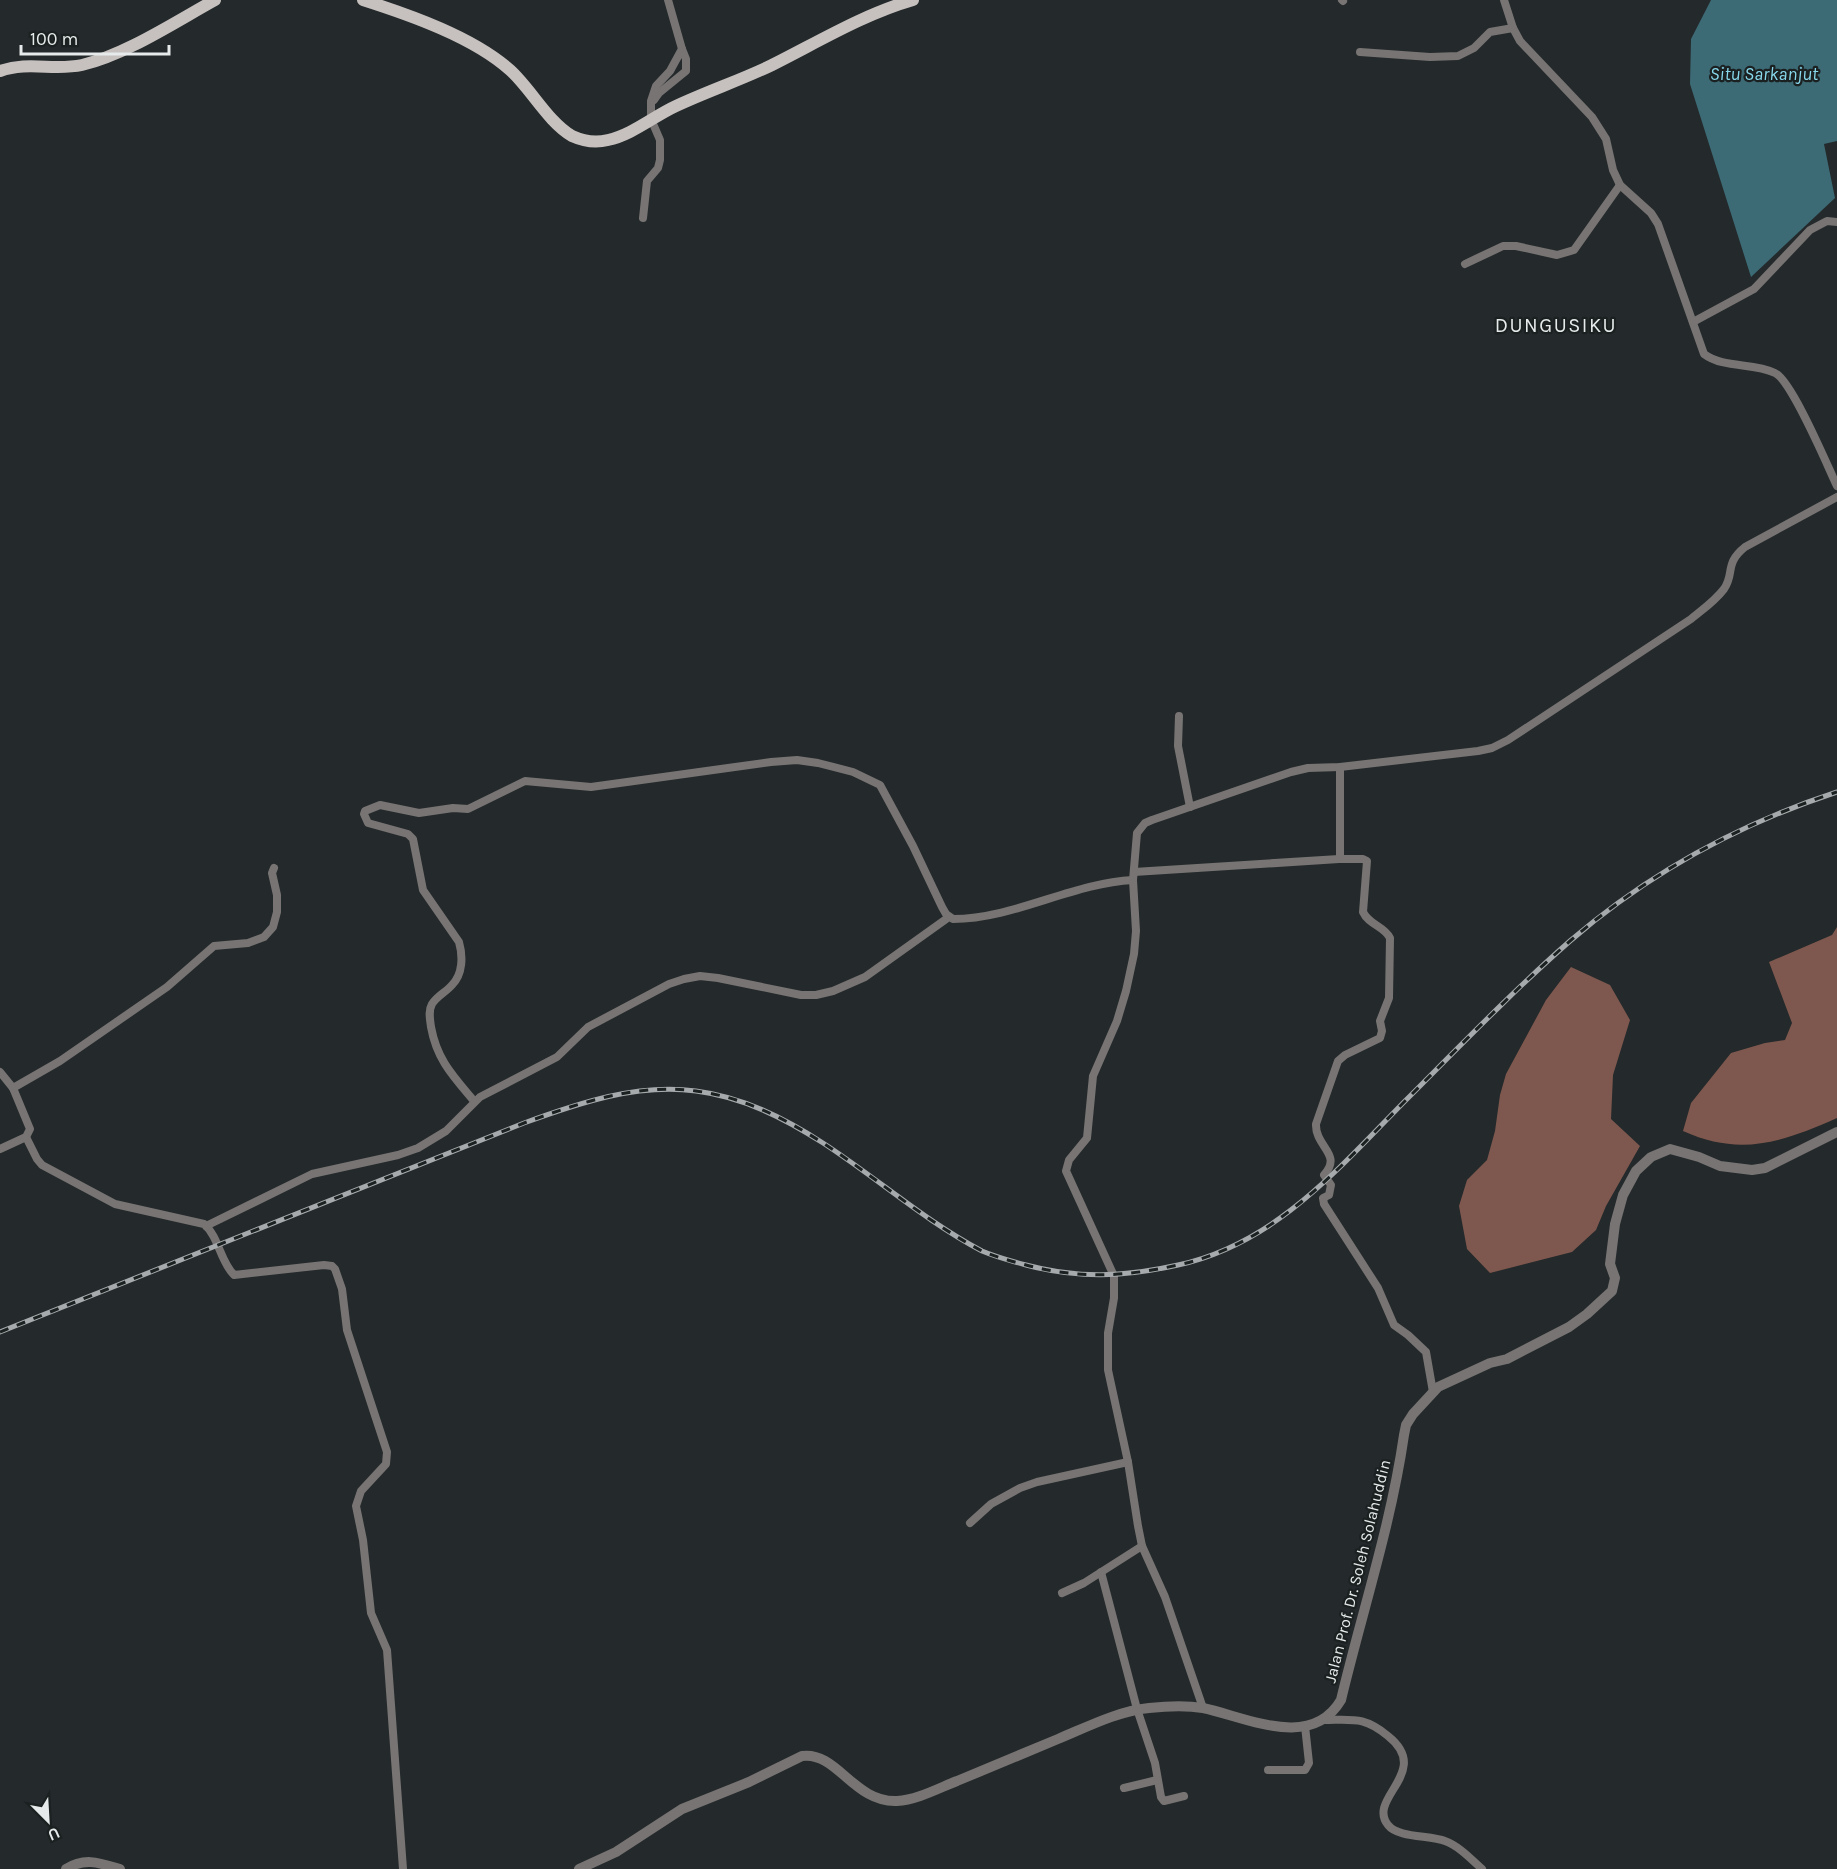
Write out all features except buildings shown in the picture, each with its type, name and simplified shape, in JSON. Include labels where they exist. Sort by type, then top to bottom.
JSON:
[{"type":"main road","points":[[0,71],[26,65],[59,67],[93,62],[138,42],[215,0]]},
{"type":"main road","points":[[363,0],[413,17],[474,45],[516,76],[559,126],[574,136],[588,141],[606,141],[630,132],[651,113],[757,72],[850,26],[913,0]]},
{"type":"street","points":[[651,113],[659,93],[686,71],[686,59],[668,0]]},
{"type":"street","points":[[1504,0],[1514,28],[1527,50],[1560,81],[1600,128],[1620,185],[1651,213],[1658,224],[1704,354],[1709,358],[1769,370],[1779,376],[1795,399],[1837,486]]},
{"type":"street","points":[[1360,52],[1430,57],[1458,56],[1474,48],[1490,32],[1514,28]]},
{"type":"street","points":[[644,218],[647,181],[658,168],[660,160],[660,140],[651,113],[651,100],[656,86],[670,71],[682,49]]},
{"type":"street","points":[[1465,264],[1503,246],[1516,246],[1557,255],[1574,250],[1620,185]]},
{"type":"street","points":[[1693,322],[1754,289],[1810,230],[1827,221],[1837,222]]},
{"type":"street","points":[[1203,1708],[1165,1597],[1142,1546],[1128,1462],[1108,1370],[1107,1342],[1114,1298],[1114,1276],[1066,1171],[1069,1160],[1087,1138],[1094,1076],[1117,1021],[1134,954],[1136,931],[1134,876],[1137,833],[1145,823],[1291,772],[1308,768],[1340,767],[1492,748],[1508,740],[1698,614],[1725,588],[1731,562],[1744,547],[1837,496]]},
{"type":"street","points":[[1179,716],[1178,746],[1190,807]]},
{"type":"street","points":[[474,1101],[446,1069],[436,1047],[430,1016],[431,1006],[453,985],[460,973],[462,950],[459,942],[423,890],[413,839],[408,834],[368,823],[365,811],[374,806],[381,805],[419,813],[453,808],[468,809],[525,781],[591,787],[771,762],[797,760],[818,763],[853,772],[880,785],[942,907],[950,917],[961,919],[1001,912],[1134,876],[1363,859],[1368,863],[1363,912],[1370,922],[1386,932],[1390,938],[1389,999],[1380,1021],[1382,1031],[1380,1038],[1345,1055],[1338,1061],[1317,1124],[1318,1134],[1332,1162],[1331,1168],[1324,1175],[1331,1185],[1329,1195],[1323,1198],[1378,1288],[1394,1325],[1425,1352],[1433,1392]]},
{"type":"street","points":[[1340,767],[1340,859]]},
{"type":"street","points":[[13,1088],[60,1061],[168,987],[214,946],[248,943],[264,937],[273,927],[277,912],[277,895],[272,873],[274,868]]},
{"type":"street","points":[[206,1226],[312,1174],[398,1155],[418,1148],[446,1131],[461,1118],[474,1101],[556,1057],[588,1028],[669,984],[700,976],[801,995],[833,992],[865,978],[950,917]]},
{"type":"street","points":[[0,1072],[13,1088],[30,1126],[26,1137],[0,1149]]},
{"type":"street","name":"Jalan Prof. Dr. Soleh Solahuddin","points":[[1323,1720],[1332,1714],[1341,1700],[1366,1600],[1384,1540],[1407,1425],[1413,1414],[1433,1392],[1447,1383],[1490,1363],[1507,1359],[1569,1327],[1612,1291],[1615,1278],[1610,1264],[1615,1224],[1623,1195],[1636,1172],[1651,1157],[1670,1149],[1720,1166],[1752,1170],[1765,1168],[1837,1132]]},
{"type":"street","points":[[26,1137],[42,1165],[106,1201],[206,1226],[234,1275],[329,1265],[335,1269],[340,1280],[347,1330],[387,1452],[386,1464],[361,1491],[356,1506],[363,1540],[371,1613],[387,1650],[403,1869]]},
{"type":"street","points":[[970,1523],[991,1504],[1020,1488],[1037,1482],[1128,1462]]},
{"type":"street","points":[[1062,1593],[1142,1546]]},
{"type":"street","points":[[1101,1572],[1164,1801],[1184,1796]]},
{"type":"street","points":[[579,1869],[616,1852],[690,1805],[749,1782],[802,1756],[810,1754],[823,1759],[868,1796],[888,1801],[900,1801],[933,1791],[1091,1725],[1137,1709],[1184,1706],[1203,1708],[1272,1726],[1314,1725],[1323,1720],[1365,1721],[1374,1725],[1398,1744],[1404,1756],[1401,1776],[1384,1806],[1386,1823],[1398,1832],[1448,1841],[1482,1869]]},
{"type":"street","points":[[1268,1770],[1305,1770],[1307,1768],[1309,1762],[1305,1726]]},
{"type":"street","points":[[1124,1788],[1157,1780]]},
{"type":"street","points":[[66,1869],[85,1861],[120,1869]]},
{"type":"shaded area","points":[[1837,927],[1837,1118],[1780,1140],[1743,1145],[1704,1139],[1683,1131],[1691,1103],[1731,1053],[1785,1040],[1792,1023],[1769,962],[1832,935]]},
{"type":"shaded area","points":[[1571,967],[1610,985],[1630,1020],[1613,1075],[1611,1119],[1640,1146],[1606,1206],[1596,1230],[1572,1252],[1490,1273],[1467,1249],[1459,1206],[1467,1180],[1487,1160],[1506,1074],[1546,1000]]},
{"type":"water","name":"Situ Sarkanjut","points":[[1711,0],[1837,0],[1837,141],[1824,144],[1835,198],[1751,277],[1690,84],[1691,39]]},
{"type":"railway","points":[[0,1332],[524,1123],[608,1096],[652,1090],[674,1089],[713,1094],[747,1103],[778,1117],[843,1156],[961,1239],[998,1257],[1046,1270],[1102,1275],[1139,1272],[1178,1265],[1213,1255],[1245,1240],[1275,1222],[1303,1201],[1528,980],[1600,916],[1663,872],[1730,835],[1837,792]]},
{"type":"district","name":"DUNGUSIKU","points":[[1556,325]]}]
